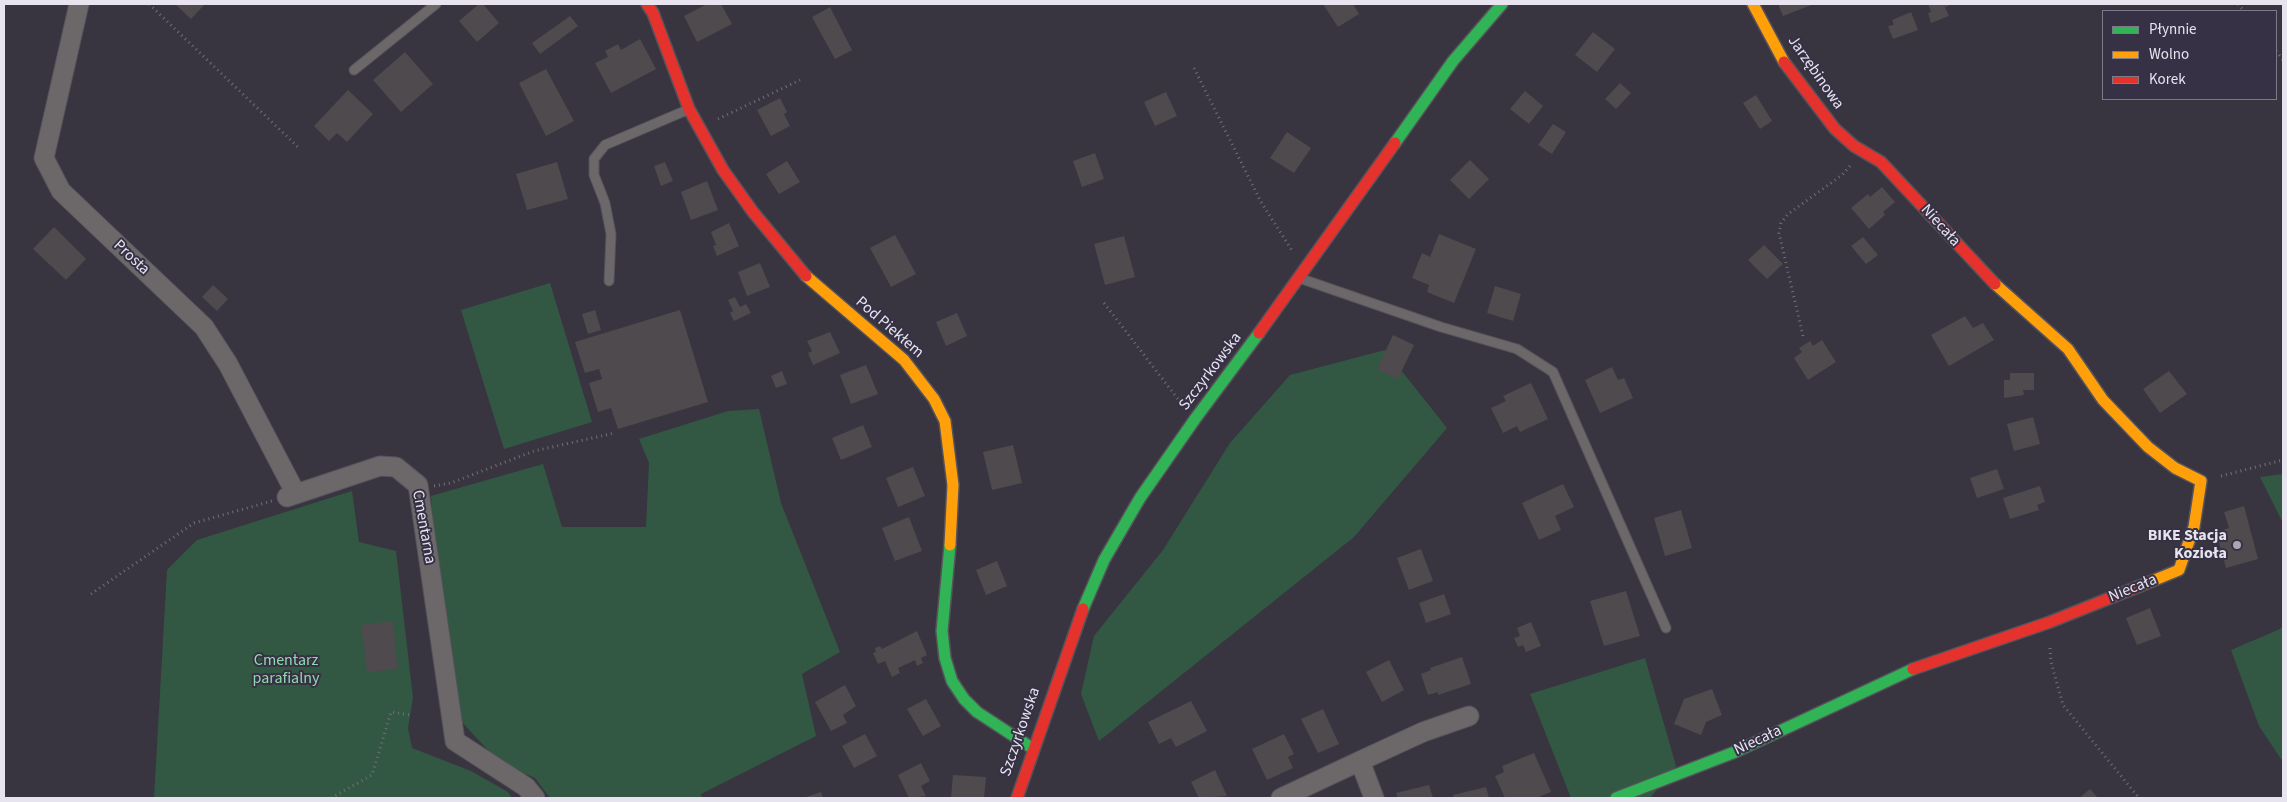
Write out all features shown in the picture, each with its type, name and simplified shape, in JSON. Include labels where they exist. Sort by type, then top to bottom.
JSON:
[{"type":"street","name":"Prosta","points":[[79,4],[44,158],[61,191],[204,327],[228,364],[292,496]]},
{"type":"street","name":"Pod Piekłem","points":[[647,4],[653,13],[689,109],[723,170],[781,248],[810,281],[904,360],[934,399],[945,421],[953,485],[951,532],[943,614],[944,658],[952,681],[977,712],[1032,748]]},
{"type":"street","name":"Szczyrkowska","points":[[1017,798],[1032,748],[1072,635],[1104,560],[1144,492],[1195,419],[1302,275],[1453,61],[1502,4]]},
{"type":"street","name":"Jarzębinowa","points":[[1753,4],[1784,61],[1808,95],[1835,129],[1859,149]]},
{"type":"street","name":"Niecała","points":[[1616,798],[1735,752],[1910,670],[2050,622],[2179,570],[2188,549],[2194,527],[2201,481],[2175,468],[2148,447],[2103,400],[2068,349],[1984,274],[1881,162],[1859,149]]},
{"type":"street","name":"Cmentarna","points":[[292,496],[380,466],[396,467],[418,485],[455,740],[526,787],[535,798]]},
{"type":"street","points":[[1281,798],[1423,732],[1469,716]]},
{"type":"street","points":[[1360,761],[1374,798]]},
{"type":"lane","points":[[354,70],[436,4]]},
{"type":"lane","points":[[609,281],[612,234],[605,203],[594,175],[594,160],[605,145],[689,109]]},
{"type":"lane","points":[[1302,275],[1441,327],[1517,349],[1554,372],[1666,628]]},
{"type":"path","points":[[149,4],[300,149]]},
{"type":"path","points":[[1194,68],[1261,202],[1302,275]]},
{"type":"path","points":[[700,128],[800,80]]},
{"type":"path","points":[[1803,336],[1779,233],[1781,223],[1788,214],[1842,175],[1851,165],[1859,149]]},
{"type":"path","points":[[1104,303],[1195,419]]},
{"type":"path","points":[[418,485],[438,486],[451,483],[534,451],[615,434]]},
{"type":"path","points":[[2201,481],[2283,459]]},
{"type":"path","points":[[91,594],[194,523],[292,496]]},
{"type":"path","points":[[2050,648],[2051,662],[2063,705],[2139,798]]},
{"type":"path","points":[[331,798],[372,775],[391,712],[410,715]]},
{"type":"green space","points":[[550,283],[592,422],[504,449],[461,310]]},
{"type":"green space","points":[[1385,350],[1447,428],[1354,537],[1099,741],[1081,694],[1094,636],[1163,550],[1230,443],[1290,375]]},
{"type":"green space","points":[[759,409],[781,503],[840,652],[802,674],[816,736],[701,794],[702,798],[550,798],[535,778],[501,764],[459,719],[431,496],[543,464],[562,527],[646,527],[649,463],[639,439],[728,411]]},
{"type":"green space","points":[[2283,474],[2283,523],[2260,477]]},
{"type":"green space","name":"Cmentarz parafialny","points":[[352,491],[359,542],[396,551],[413,698],[408,728],[412,748],[471,771],[508,792],[512,798],[154,798],[167,570],[197,540]]},
{"type":"green space","points":[[2283,626],[2283,762],[2259,726],[2231,650]]},
{"type":"green space","points":[[1645,658],[1676,766],[1650,798],[1571,798],[1530,694]]},
{"type":"building","points":[[175,4],[205,4],[191,19]]},
{"type":"building","points":[[479,4],[483,4],[499,23],[477,42],[459,21]]},
{"type":"building","points":[[707,4],[721,4],[732,24],[697,42],[684,16]]},
{"type":"building","points":[[1323,4],[1353,4],[1359,14],[1338,27]]},
{"type":"building","points":[[1778,4],[1814,4],[1783,16]]},
{"type":"building","points":[[1928,4],[1948,4],[1949,6],[1945,7],[1949,16],[1931,23],[1928,13],[1931,12]]},
{"type":"building","points":[[830,7],[852,50],[835,59],[812,17]]},
{"type":"building","points":[[1911,12],[1918,30],[1893,39],[1888,26],[1894,25],[1892,20]]},
{"type":"building","points":[[570,16],[578,26],[540,54],[532,43]]},
{"type":"building","points":[[1593,32],[1615,49],[1597,72],[1575,55]]},
{"type":"building","points":[[640,39],[656,69],[611,93],[595,63],[608,57],[605,51],[618,44],[621,50]]},
{"type":"building","points":[[405,52],[433,84],[401,112],[373,80]]},
{"type":"building","points":[[546,69],[574,121],[546,136],[519,83]]},
{"type":"building","points":[[1620,83],[1631,93],[1616,109],[1605,99]]},
{"type":"building","points":[[348,90],[373,114],[347,142],[337,133],[329,141],[314,126]]},
{"type":"building","points":[[1525,91],[1543,106],[1529,124],[1510,109]]},
{"type":"building","points":[[1166,92],[1177,116],[1155,126],[1144,102]]},
{"type":"building","points":[[1756,95],[1772,121],[1760,129],[1743,103]]},
{"type":"building","points":[[780,98],[787,112],[784,114],[790,126],[771,136],[757,110]]},
{"type":"building","points":[[1553,124],[1566,132],[1552,154],[1538,145]]},
{"type":"building","points":[[1287,132],[1311,148],[1294,173],[1270,158]]},
{"type":"building","points":[[1095,153],[1104,179],[1082,187],[1073,161]]},
{"type":"building","points":[[1470,160],[1489,179],[1469,199],[1450,180]]},
{"type":"building","points":[[787,161],[800,182],[779,194],[766,174]]},
{"type":"building","points":[[557,162],[568,199],[527,210],[516,174]]},
{"type":"building","points":[[665,162],[673,181],[661,186],[654,166]]},
{"type":"building","points":[[707,181],[718,210],[691,220],[681,192]]},
{"type":"building","points":[[1882,187],[1895,202],[1883,212],[1885,215],[1869,229],[1851,208],[1868,194],[1870,197]]},
{"type":"building","points":[[729,223],[739,246],[717,256],[713,246],[716,245],[711,232]]},
{"type":"building","points":[[54,227],[86,259],[66,280],[33,249]]},
{"type":"building","points":[[1439,234],[1476,249],[1454,303],[1427,292],[1429,285],[1412,278],[1422,253],[1430,257]]},
{"type":"building","points":[[895,235],[916,274],[891,287],[870,248]]},
{"type":"building","points":[[1124,236],[1135,277],[1105,285],[1094,244]]},
{"type":"building","points":[[1863,237],[1878,255],[1866,264],[1851,246]]},
{"type":"building","points":[[1764,245],[1783,264],[1767,279],[1748,260]]},
{"type":"building","points":[[760,263],[770,287],[747,296],[738,272]]},
{"type":"building","points":[[213,285],[228,299],[217,311],[202,297]]},
{"type":"building","points":[[1495,286],[1521,294],[1513,321],[1487,313]]},
{"type":"building","points":[[735,297],[740,307],[746,304],[751,313],[734,321],[730,313],[733,311],[728,300]]},
{"type":"building","points":[[595,310],[601,330],[588,334],[582,314]]},
{"type":"building","points":[[680,310],[708,402],[618,429],[611,408],[598,412],[589,383],[602,379],[599,369],[585,373],[575,342]]},
{"type":"building","points":[[957,313],[967,336],[946,346],[936,322]]},
{"type":"building","points":[[1965,316],[1973,328],[1983,323],[1994,340],[1949,366],[1931,335]]},
{"type":"building","points":[[830,332],[840,353],[813,365],[808,353],[812,351],[807,341]]},
{"type":"building","points":[[1393,335],[1414,345],[1398,379],[1377,369]]},
{"type":"building","points":[[1822,340],[1836,362],[1808,380],[1794,358],[1802,352],[1799,348],[1810,341],[1813,346]]},
{"type":"building","points":[[866,365],[878,394],[851,404],[840,375]]},
{"type":"building","points":[[1612,367],[1618,380],[1624,378],[1633,398],[1600,413],[1585,380]]},
{"type":"building","points":[[782,371],[787,384],[776,388],[771,376]]},
{"type":"building","points":[[2169,371],[2187,394],[2160,413],[2143,389]]},
{"type":"building","points":[[2010,373],[2034,373],[2034,390],[2023,390],[2024,395],[2004,398],[2004,380],[2010,380]]},
{"type":"building","points":[[1531,383],[1548,419],[1520,432],[1517,426],[1503,433],[1491,408],[1506,401],[1503,396]]},
{"type":"building","points":[[2033,417],[2040,444],[2014,451],[2007,424]]},
{"type":"building","points":[[863,425],[872,447],[841,460],[832,438]]},
{"type":"building","points":[[1013,445],[1022,483],[992,490],[983,452]]},
{"type":"building","points":[[913,467],[925,496],[898,507],[886,478]]},
{"type":"building","points":[[1997,469],[2004,489],[1977,498],[1970,478]]},
{"type":"building","points":[[1563,484],[1574,507],[1555,516],[1561,530],[1539,540],[1522,503]]},
{"type":"building","points":[[2040,486],[2045,502],[2037,505],[2039,510],[2010,519],[2003,498]]},
{"type":"building","points":[[2244,506],[2258,559],[2226,568],[2216,532],[2229,528],[2224,512]]},
{"type":"building","points":[[1681,510],[1692,548],[1665,556],[1654,518]]},
{"type":"building","points":[[909,517],[922,551],[895,561],[882,528]]},
{"type":"building","points":[[1421,549],[1433,581],[1409,590],[1397,558]]},
{"type":"building","points":[[997,561],[1007,586],[986,595],[976,570]]},
{"type":"building","points":[[1626,591],[1640,636],[1604,646],[1590,601]]},
{"type":"building","points":[[1444,594],[1451,614],[1426,623],[1419,603]]},
{"type":"building","points":[[2150,608],[2161,636],[2137,645],[2126,618]]},
{"type":"building","points":[[393,621],[398,669],[367,672],[361,625]]},
{"type":"building","points":[[1531,622],[1541,646],[1526,652],[1523,645],[1518,647],[1514,638],[1520,636],[1517,628]]},
{"type":"building","points":[[917,631],[927,655],[921,658],[923,663],[917,666],[915,660],[898,668],[900,673],[892,677],[885,661],[878,664],[873,653],[876,652],[875,648],[880,646],[882,649]]},
{"type":"building","points":[[1462,657],[1471,684],[1438,695],[1438,692],[1428,695],[1421,674],[1431,670],[1430,668]]},
{"type":"building","points":[[1389,660],[1404,690],[1382,702],[1366,672]]},
{"type":"building","points":[[845,685],[856,706],[843,715],[847,723],[831,731],[815,702]]},
{"type":"building","points":[[1712,689],[1722,715],[1706,722],[1701,735],[1674,724],[1684,699]]},
{"type":"building","points":[[926,699],[941,726],[923,736],[907,709]]},
{"type":"building","points":[[1191,701],[1207,731],[1176,747],[1171,738],[1159,744],[1148,722]]},
{"type":"building","points":[[1323,709],[1339,744],[1318,753],[1301,719]]},
{"type":"building","points":[[865,734],[877,756],[854,768],[842,746]]},
{"type":"building","points":[[1284,734],[1294,754],[1288,757],[1293,768],[1267,780],[1252,749]]},
{"type":"building","points":[[1534,753],[1551,792],[1536,798],[1505,798],[1495,776],[1504,772],[1502,766]]},
{"type":"building","points":[[921,763],[930,781],[921,786],[926,796],[909,798],[898,775]]},
{"type":"building","points":[[1215,770],[1227,796],[1199,798],[1191,782]]},
{"type":"building","points":[[953,775],[986,777],[984,798],[951,798]]},
{"type":"building","points":[[1429,785],[1433,798],[1398,798],[1396,793]]},
{"type":"building","points":[[1486,787],[1489,798],[1454,798],[1453,795]]},
{"type":"building","points":[[2090,789],[2098,798],[2079,798]]},
{"type":"building","points":[[821,792],[823,798],[803,798]]},
{"type":"traffic: fast","points":[[1395,143],[1453,61],[1502,4]]},
{"type":"traffic: fast","points":[[1083,609],[1104,560],[1140,498],[1195,419],[1259,333]]},
{"type":"traffic: fast","points":[[950,545],[942,631],[945,658],[952,681],[964,699],[977,712],[1032,748]]},
{"type":"traffic: fast","points":[[1616,798],[1735,752],[1913,669]]},
{"type":"traffic: slow","points":[[1753,4],[1784,62]]},
{"type":"traffic: slow","points":[[806,276],[904,360],[934,399],[945,421],[953,485],[950,545]]},
{"type":"traffic: slow","points":[[1995,284],[2068,349],[2103,400],[2148,447],[2175,468],[2201,481],[2194,527],[2179,570],[2140,586]]},
{"type":"traffic: jam","points":[[647,4],[653,13],[689,109],[723,170],[753,212],[806,276]]},
{"type":"traffic: jam","points":[[1784,62],[1835,129],[1854,146],[1881,162],[1995,284]]},
{"type":"traffic: jam","points":[[1259,333],[1395,143]]},
{"type":"traffic: jam","points":[[1913,669],[2050,622],[2140,586]]},
{"type":"traffic: jam","points":[[1017,798],[1083,609]]},
{"type":"place","name":"BIKE Stacja Kozioła","points":[[2237,545]]}]
